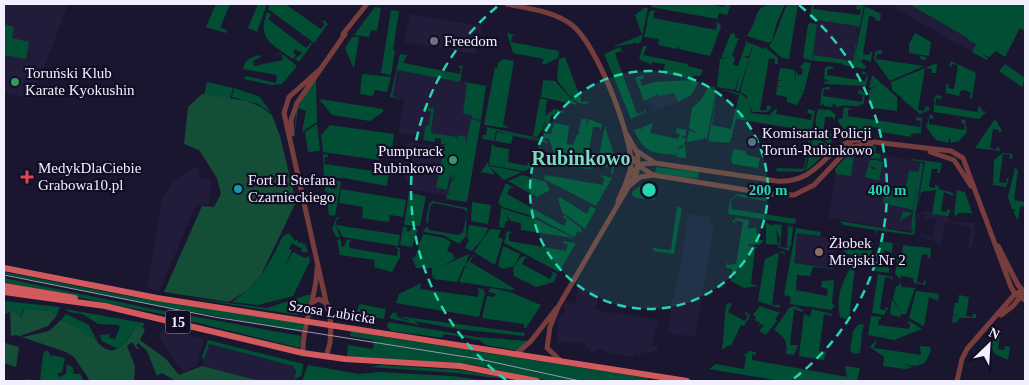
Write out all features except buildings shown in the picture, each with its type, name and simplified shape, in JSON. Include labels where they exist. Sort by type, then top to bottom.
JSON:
[{"type":"main road","name":"Szosa Lubicka","points":[[4,268],[157,298],[517,353],[656,379]]},
{"type":"main road","points":[[4,286],[60,295],[106,306]]},
{"type":"main road","name":"15","points":[[4,292],[106,306],[326,357],[460,366],[537,381]]},
{"type":"main road","name":"15","points":[[656,379],[687,381]]},
{"type":"street","points":[[293,152],[293,112],[318,70],[343,40],[345,34],[367,4]]},
{"type":"street","points":[[507,4],[554,15],[565,20],[580,32],[593,51],[626,134],[635,148],[639,166],[558,307],[550,327],[547,345],[551,354],[560,360]]},
{"type":"street","points":[[318,70],[299,86],[286,102],[284,117],[328,306],[331,324],[330,343],[326,357]]},
{"type":"street","points":[[618,201],[631,165],[626,134]]},
{"type":"street","points":[[628,176],[639,166],[655,163],[785,182],[809,175],[847,143],[857,140],[920,149],[951,151],[962,156],[1015,294],[1023,299]]},
{"type":"street","points":[[629,151],[639,166],[652,174],[771,194],[794,195],[814,185],[850,147],[877,143]]},
{"type":"street","points":[[635,148],[655,163]]},
{"type":"street","points":[[652,174],[650,167],[655,163]]},
{"type":"street","points":[[629,186],[640,177],[652,174]]},
{"type":"street","points":[[994,320],[1023,299],[1024,292],[996,243]]},
{"type":"street","points":[[303,353],[303,337],[316,282],[317,260]]},
{"type":"street","points":[[957,381],[965,352],[1015,294],[1024,292]]},
{"type":"street","points":[[311,304],[319,299],[325,301],[328,306]]},
{"type":"street","points":[[517,353],[531,341],[558,307]]},
{"type":"shaded area","points":[[4,4],[68,4],[32,99],[4,93]]},
{"type":"shaded area","points":[[897,4],[909,4],[969,38],[968,40],[976,44],[972,52],[895,8]]},
{"type":"shaded area","points":[[410,14],[482,26],[476,54],[404,42]]},
{"type":"shaded area","points":[[818,19],[858,26],[853,61],[812,55]]},
{"type":"shaded area","points":[[397,70],[484,86],[468,200],[411,189],[402,170],[406,145],[408,142],[442,147],[443,140],[398,133],[404,98],[393,96]]},
{"type":"shaded area","points":[[674,93],[678,102],[652,111],[651,107],[655,108],[646,100],[659,94],[660,96]]},
{"type":"shaded area","points":[[858,151],[925,162],[913,232],[829,218],[836,171]]},
{"type":"shaded area","points":[[197,166],[199,177],[211,180],[209,204],[196,205],[159,291],[147,288],[162,199],[174,181]]},
{"type":"shaded area","points":[[925,211],[947,216],[950,222],[975,223],[974,230],[976,232],[971,249],[968,249],[971,227],[945,222],[941,244],[920,236],[922,220],[921,235],[933,237],[936,219],[924,219],[925,215],[921,214],[920,219],[917,218],[918,214]]},
{"type":"shaded area","points":[[688,214],[711,217],[710,222],[714,227],[695,337],[668,333]]},
{"type":"shaded area","points":[[797,233],[835,239],[834,268],[793,263]]},
{"type":"shaded area","points":[[578,287],[599,291],[596,307],[593,308],[601,311],[597,320],[602,311],[659,320],[657,328],[654,327],[653,330],[656,331],[651,346],[658,346],[657,351],[642,353],[639,356],[635,353],[634,357],[599,349],[594,352],[586,347],[586,344],[570,342],[569,345],[569,342],[562,341],[561,344],[558,343],[559,319],[565,312],[563,306],[565,302],[575,304]]},
{"type":"shaded area","points":[[165,329],[204,339],[196,367],[183,371],[161,340],[160,333]]},
{"type":"shaded area","points":[[208,344],[293,366],[296,371],[293,381],[260,381],[202,366]]},
{"type":"green space","points":[[216,4],[230,4],[220,28],[227,30],[228,28],[226,33],[206,27]]},
{"type":"green space","points":[[258,4],[267,4],[257,32],[248,28]]},
{"type":"green space","points":[[270,4],[285,4],[321,29],[325,24],[322,22],[324,20],[328,24],[314,43],[268,9]]},
{"type":"green space","points":[[651,4],[707,4],[724,7],[725,4],[731,4],[727,15],[719,13],[717,19],[651,7]]},
{"type":"green space","points":[[774,4],[785,4],[776,25],[772,41],[769,43],[747,36],[761,8]]},
{"type":"green space","points":[[787,4],[798,4],[789,59],[782,58],[769,46]]},
{"type":"green space","points":[[812,4],[814,4],[813,9],[860,15],[861,10],[856,9],[857,5],[864,6],[859,29],[858,26],[810,19]]},
{"type":"green space","points":[[909,4],[1025,4],[1025,31],[1020,28],[1005,57],[996,51],[989,57],[983,55],[988,58],[987,60],[972,52],[976,44],[968,40],[968,38]]},
{"type":"green space","points":[[865,6],[881,14],[880,21],[875,20],[875,17],[869,16],[863,54],[869,55],[872,52],[871,62],[864,59],[861,61],[866,67],[865,69],[843,65],[842,63],[815,61],[810,53],[814,61],[803,58],[808,25],[810,23],[817,24],[813,55],[853,61],[858,29],[855,56]]},
{"type":"green space","points":[[375,7],[381,8],[377,31],[371,30],[369,37],[354,35]]},
{"type":"green space","points":[[644,8],[648,8],[641,42],[636,44],[635,40],[635,43],[612,47],[642,35],[635,15]]},
{"type":"green space","points":[[391,10],[399,11],[391,75],[381,73]]},
{"type":"green space","points":[[652,10],[657,12],[654,12],[653,18],[716,30],[717,25],[715,22],[720,24],[721,27],[710,56],[679,49],[679,45],[677,49],[658,45],[659,39],[644,37],[649,13]]},
{"type":"green space","points":[[267,12],[274,16],[271,15],[268,19],[306,48],[310,44],[309,41],[312,44],[299,62],[295,59],[302,53],[295,49],[293,52],[296,55],[293,59],[268,40],[264,29]]},
{"type":"green space","points":[[4,24],[14,27],[12,38],[29,42],[26,59],[4,55]]},
{"type":"green space","points":[[507,33],[515,35],[512,36],[511,42],[559,51],[558,58],[544,65],[542,63],[544,59],[513,53]]},
{"type":"green space","points":[[731,33],[741,40],[738,40],[732,56],[735,58],[733,65],[738,66],[746,43],[745,41],[764,49],[765,47],[778,58],[778,64],[775,64],[775,59],[769,58],[760,110],[766,111],[767,105],[771,106],[770,110],[767,112],[752,112],[748,102],[751,113],[769,115],[777,108],[776,114],[811,120],[812,114],[807,113],[808,109],[815,111],[805,170],[801,172],[776,171],[777,168],[804,169],[810,131],[736,119],[730,143],[708,141],[717,92],[712,125],[731,129],[739,95],[718,88],[742,94],[748,100],[746,95],[740,92],[753,45],[749,56],[742,57],[749,58],[739,91],[736,91],[739,75],[735,90],[717,87],[720,59],[732,57],[721,58]]},
{"type":"green space","points":[[915,33],[931,42],[929,56],[909,53],[909,44]]},
{"type":"green space","points":[[352,37],[359,37],[354,69],[345,48]]},
{"type":"green space","points":[[643,46],[647,46],[643,55],[688,64],[688,66],[703,70],[700,76],[693,76],[692,79],[663,73],[665,64],[652,62],[652,65],[639,59]]},
{"type":"green space","points":[[620,47],[624,54],[621,51],[615,53],[637,114],[644,112],[645,109],[646,112],[631,119],[604,54]]},
{"type":"green space","points":[[882,51],[882,54],[877,54],[876,59],[924,66],[890,81],[874,59],[875,52]]},
{"type":"green space","points":[[281,53],[297,66],[282,84],[272,85],[244,79],[246,76],[276,83],[277,75],[243,69],[247,61],[260,55],[261,57],[253,61],[254,66],[283,60],[282,54],[274,55]]},
{"type":"green space","points":[[400,54],[407,55],[403,63],[460,74],[461,68],[459,68],[459,65],[463,66],[460,82],[397,70],[393,96],[403,99],[390,97]]},
{"type":"green space","points":[[920,56],[926,57],[924,66],[925,60],[920,59]]},
{"type":"green space","points":[[565,57],[582,102],[587,101],[589,103],[584,104],[575,100],[557,80],[559,59]]},
{"type":"green space","points":[[503,59],[514,61],[503,125],[508,126],[507,128],[484,125],[495,67],[498,68],[498,63]]},
{"type":"green space","points":[[951,61],[976,73],[972,99],[969,98],[971,93],[965,90],[960,91],[959,96],[946,93],[946,84],[949,85],[948,88],[954,89],[958,65],[952,64],[949,67]]},
{"type":"green space","points":[[804,62],[811,63],[804,91],[800,91],[804,92],[797,105],[787,102],[787,97],[776,95],[777,87],[781,87],[777,86],[778,81],[782,81],[778,80],[780,68],[795,70],[795,83],[796,71],[798,75],[802,75],[803,69],[800,68]]},
{"type":"green space","points":[[937,63],[936,73],[931,73],[932,69],[925,68],[918,110],[924,111],[926,106],[929,107],[929,110],[920,114],[901,98],[903,96],[901,97],[892,90],[891,82]]},
{"type":"green space","points":[[1005,64],[1025,78],[1022,87],[999,71]]},
{"type":"green space","points":[[828,66],[833,67],[833,69],[828,69],[827,75],[865,81],[867,74],[866,86],[825,84],[823,81],[827,82],[828,80],[824,79],[825,68]]},
{"type":"green space","points":[[362,75],[391,77],[387,92],[375,90],[373,96],[360,94]]},
{"type":"green space","points":[[643,75],[644,78],[640,80],[642,86],[655,82],[691,80],[699,82],[691,95],[678,102],[674,93],[659,96],[658,94],[644,101],[636,80],[636,77]]},
{"type":"green space","points":[[872,75],[897,97],[897,111],[873,108],[874,105],[869,104],[869,90],[877,86],[869,88]]},
{"type":"green space","points":[[316,79],[317,122],[302,132],[306,111],[298,108],[294,141],[296,109]]},
{"type":"green space","points":[[543,80],[555,81],[577,105],[541,97]]},
{"type":"green space","points":[[207,82],[233,88],[230,100],[204,95]]},
{"type":"green space","points":[[464,82],[486,86],[481,120],[472,118],[472,115],[463,114],[467,85]]},
{"type":"green space","points":[[709,86],[715,87],[716,91],[707,139],[703,137],[704,139],[687,142],[689,130],[700,136],[689,128],[692,108],[701,100]]},
{"type":"green space","points":[[830,87],[830,90],[824,89],[823,96],[862,102],[863,95],[858,94],[859,89],[865,93],[864,103],[858,106],[839,106],[836,108],[836,105],[833,104],[832,107],[824,106],[823,102],[822,106],[820,104],[822,89]]},
{"type":"green space","points":[[234,88],[260,97],[271,113],[258,104],[232,97]]},
{"type":"green space","points":[[202,94],[247,101],[261,107],[272,115],[280,136],[296,202],[261,275],[249,289],[229,302],[164,292],[202,206],[214,207],[221,194],[217,178],[199,150],[184,144],[188,107]]},
{"type":"green space","points":[[937,95],[941,96],[941,99],[936,98],[935,105],[977,112],[977,117],[979,105],[983,112],[987,111],[979,119],[934,112],[934,98]]},
{"type":"green space","points":[[540,98],[547,100],[545,116],[554,109],[563,111],[563,113],[556,112],[555,116],[551,115],[549,125],[546,125],[544,133],[551,134],[554,123],[569,126],[567,144],[573,145],[577,135],[581,140],[577,134],[581,133],[578,131],[582,119],[587,119],[585,129],[589,119],[602,124],[601,130],[599,127],[593,127],[588,158],[593,159],[594,156],[596,157],[593,169],[577,168],[591,162],[575,168],[559,165],[563,160],[555,158],[549,139],[543,138],[545,119],[543,129],[537,137],[533,136]]},
{"type":"green space","points":[[319,99],[383,109],[383,112],[370,121],[332,115]]},
{"type":"green space","points":[[844,107],[852,109],[848,110],[848,116],[920,127],[921,121],[916,120],[916,117],[922,118],[921,133],[911,134],[911,137],[881,132],[880,128],[872,127],[871,131],[874,133],[854,135],[852,129],[849,130],[850,134],[846,136],[847,133],[838,121],[839,115],[839,119],[842,119]]},
{"type":"green space","points":[[428,108],[434,108],[431,133],[457,137],[457,144],[458,135],[466,137],[466,145],[471,119],[481,121],[467,202],[446,199],[447,194],[452,195],[448,193],[451,182],[457,175],[451,180],[452,175],[450,175],[447,190],[436,188],[445,144],[441,144],[441,138],[435,138],[435,142],[423,140],[426,125],[429,125],[431,112],[428,111]]},
{"type":"green space","points":[[818,109],[830,110],[836,115],[834,120],[832,117],[825,117],[823,136],[828,137],[829,134],[832,134],[831,145],[822,138],[817,130]]},
{"type":"green space","points":[[929,118],[929,124],[964,130],[965,124],[961,123],[962,119],[965,120],[967,132],[959,141],[950,143],[951,139],[949,139],[948,143],[936,140],[926,127]]},
{"type":"green space","points":[[995,119],[1002,131],[999,133],[999,130],[993,129],[990,148],[996,150],[999,147],[1000,151],[975,148]]},
{"type":"green space","points":[[653,123],[650,133],[678,139],[680,134],[676,133],[677,128],[686,130],[686,137],[683,135],[682,138],[686,138],[684,144],[677,149],[682,148],[685,143],[686,158],[676,157],[680,150],[676,155],[661,153],[650,151],[642,144],[634,130],[641,128],[643,132],[642,127]]},
{"type":"green space","points":[[317,124],[320,151],[308,152],[305,132]]},
{"type":"green space","points":[[330,125],[394,134],[391,155],[380,154],[379,160],[323,152],[321,135]]},
{"type":"green space","points":[[605,126],[615,158],[613,174],[611,174],[612,167],[608,166],[607,168],[598,161]]},
{"type":"green space","points":[[487,127],[548,140],[518,136],[547,141],[546,147],[546,142],[541,142],[540,146],[540,141],[513,136],[511,144],[495,141],[497,132],[517,135],[496,131],[494,141],[482,139],[483,135],[486,135]]},
{"type":"green space","points":[[814,129],[818,138],[830,147],[806,171]]},
{"type":"green space","points":[[492,144],[496,147],[509,149],[508,162],[527,166],[528,163],[538,164],[524,171],[489,165]]},
{"type":"green space","points":[[869,146],[876,146],[875,153]]},
{"type":"green space","points":[[733,149],[746,151],[746,155],[760,158],[758,168],[733,164],[731,161]]},
{"type":"green space","points":[[861,151],[881,154],[880,159],[854,155],[851,176],[836,174],[835,169],[852,153]]},
{"type":"green space","points":[[1003,153],[1013,154],[1012,159],[1009,158],[1010,155],[1003,154],[999,182],[1006,183],[1007,178],[1009,178],[1006,187],[993,185],[994,160]]},
{"type":"green space","points":[[323,154],[328,155],[328,157],[325,157],[324,164],[388,173],[389,167],[386,166],[390,165],[387,186],[344,178],[324,178]]},
{"type":"green space","points":[[913,159],[942,163],[940,173],[937,172],[938,169],[932,169],[929,187],[935,188],[935,185],[939,186],[939,189],[953,193],[953,196],[944,192],[941,211],[947,212],[947,209],[951,210],[948,216],[932,214],[936,190],[921,192],[917,211],[925,162]]},
{"type":"green space","points":[[870,160],[875,160],[883,162],[879,181],[865,177]]},
{"type":"green space","points":[[488,162],[489,166],[522,172],[504,180],[490,167],[495,175],[481,172]]},
{"type":"green space","points":[[920,163],[923,164],[913,229],[911,228],[919,175],[913,210],[883,203],[884,191],[882,190],[883,188],[889,189],[889,187],[905,190],[909,171],[919,172]]},
{"type":"green space","points":[[656,167],[699,172],[698,179],[655,173]]},
{"type":"green space","points":[[1015,168],[1018,170],[1014,200],[1025,202],[1025,207],[1020,206],[1018,221],[1013,211],[1016,210],[1012,209],[1008,197]]},
{"type":"green space","points":[[522,175],[546,182],[550,190],[537,197],[534,195],[536,190],[533,195],[508,181]]},
{"type":"green space","points":[[545,175],[603,185],[604,178],[601,175],[612,178],[596,206],[544,179]]},
{"type":"green space","points":[[324,180],[330,183],[328,180],[333,180],[330,188],[334,189],[338,188],[335,187],[335,180],[341,182],[335,216],[329,215],[325,188],[329,185],[325,187]]},
{"type":"green space","points":[[506,183],[514,188],[510,188],[507,194],[564,226],[567,220],[563,217],[564,215],[581,228],[582,233],[578,231],[574,237],[536,217],[502,207],[498,202]]},
{"type":"green space","points":[[643,184],[656,185],[655,200],[637,198],[632,195],[632,192]]},
{"type":"green space","points":[[341,189],[406,200],[403,217],[390,215],[389,222],[362,218],[363,207],[339,203]]},
{"type":"green space","points":[[957,190],[965,192],[973,216],[971,213],[958,213],[957,216],[954,214]]},
{"type":"green space","points":[[409,192],[426,197],[420,226],[404,225]]},
{"type":"green space","points":[[738,194],[768,199],[765,201],[737,196],[731,200],[731,209],[796,219],[795,224],[728,214],[730,200]]},
{"type":"green space","points":[[560,197],[587,214],[590,206],[596,209],[585,229],[562,212],[558,199]]},
{"type":"green space","points":[[432,201],[467,208],[467,213],[464,209],[434,203],[430,206],[428,224],[426,222],[429,204]]},
{"type":"green space","points":[[472,202],[491,205],[488,224],[471,221]]},
{"type":"green space","points":[[677,206],[682,209],[674,254],[653,251],[653,248],[671,250]]},
{"type":"green space","points":[[501,208],[533,218],[574,238],[521,230],[521,223],[511,221],[504,212],[509,221],[506,221],[504,228],[499,227]]},
{"type":"green space","points":[[903,211],[913,213],[900,221]]},
{"type":"green space","points":[[467,214],[466,236],[459,244],[443,235],[423,232],[427,226],[429,230],[459,235],[463,232]]},
{"type":"green space","points":[[916,214],[915,234],[911,235],[877,230],[875,235],[875,230],[843,225],[840,221],[912,233]]},
{"type":"green space","points":[[337,217],[340,218],[337,219],[336,225],[400,235],[398,246],[343,237],[335,224],[340,237],[336,237],[332,229]]},
{"type":"green space","points":[[736,218],[749,220],[748,229],[756,227],[758,240],[764,240],[760,245],[748,244],[748,246],[758,247],[755,249],[751,284],[758,286],[744,288],[731,281],[731,277],[734,278],[735,274],[732,273],[732,269],[726,268],[727,261],[728,265],[736,264],[743,222],[735,220],[735,223],[732,222]]},
{"type":"green space","points":[[766,223],[774,226],[774,224],[782,225],[780,247],[787,248],[788,226],[793,227],[791,246],[788,246],[790,248],[789,251],[778,247],[780,238],[776,229],[778,245],[766,244]]},
{"type":"green space","points":[[469,225],[488,228],[484,237],[472,251],[465,248],[469,240],[467,237]]},
{"type":"green space","points":[[403,227],[407,227],[407,232],[411,228],[418,229],[412,247],[400,245]]},
{"type":"green space","points":[[796,228],[821,232],[820,236],[797,233],[794,263],[837,269],[813,267],[810,276],[797,275],[796,290],[827,296],[828,289],[821,287],[822,281],[834,280],[832,304],[835,305],[832,306],[835,306],[831,310],[790,304],[791,297],[784,295]]},
{"type":"green space","points":[[490,229],[501,230],[498,237],[503,239],[495,265],[474,252]]},
{"type":"green space","points":[[507,231],[512,232],[509,234],[509,241],[566,251],[568,244],[563,243],[563,241],[576,243],[559,272],[504,243]]},
{"type":"green space","points":[[289,233],[295,241],[297,239],[299,243],[302,242],[304,245],[305,243],[308,252],[301,252],[302,249],[292,243],[289,249],[292,250],[284,268],[293,252],[305,258],[309,256],[310,261],[293,296],[258,305],[232,302],[263,273],[283,236]]},
{"type":"green space","points":[[423,234],[444,238],[451,242],[447,251],[452,253],[455,259],[440,267],[469,254],[465,266],[473,255],[477,257],[473,256],[470,262],[515,289],[459,282],[465,267],[473,270],[464,266],[457,282],[434,279],[434,273],[432,279],[432,268],[416,268],[415,276],[416,267],[412,258],[415,257]]},
{"type":"green space","points":[[341,239],[341,246],[344,247],[347,239],[353,242],[349,242],[349,248],[397,256],[398,249],[395,247],[400,248],[400,257],[392,272],[374,267],[375,260],[340,255],[337,240]]},
{"type":"green space","points":[[869,240],[873,242],[870,266],[857,264],[856,257],[842,249],[842,246],[867,249]]},
{"type":"green space","points":[[880,241],[893,243],[892,253],[884,250],[881,267],[889,267],[889,273],[875,271]]},
{"type":"green space","points":[[903,245],[910,246],[910,248],[911,246],[931,248],[930,258],[927,258],[928,255],[922,254],[917,282],[923,284],[924,280],[926,281],[925,285],[914,283],[913,278],[901,276],[900,279],[895,274],[897,262],[893,259],[901,260]]},
{"type":"green space","points":[[503,246],[520,254],[514,266],[503,269],[498,266]]},
{"type":"green space","points":[[779,252],[772,305],[780,305],[779,308],[758,301],[765,259]]},
{"type":"green space","points":[[524,256],[529,259],[525,258],[522,264],[550,279],[553,274],[551,271],[557,274],[554,282],[536,287],[514,276],[513,268],[520,258]]},
{"type":"green space","points":[[851,267],[855,267],[849,320],[840,317],[839,297],[844,279]]},
{"type":"green space","points":[[4,272],[133,297],[303,323],[302,332],[149,304],[4,274]]},
{"type":"green space","points":[[878,274],[893,277],[892,281],[891,278],[885,277],[880,309],[885,310],[886,307],[888,308],[884,315],[872,313]]},
{"type":"green space","points":[[4,278],[148,308],[301,336],[300,348],[157,313],[4,283]]},
{"type":"green space","points":[[900,282],[902,287],[915,288],[906,314],[901,314],[900,317],[890,313],[892,299],[900,311],[893,298],[896,286],[899,286]]},
{"type":"green space","points":[[421,283],[420,289],[478,297],[479,291],[477,288],[483,289],[485,293],[479,317],[396,303],[399,294]]},
{"type":"green space","points":[[491,288],[510,292],[541,305],[526,328],[524,328],[524,324],[482,318],[487,296],[494,297],[496,294],[488,292]]},
{"type":"green space","points":[[916,291],[939,294],[938,301],[929,297],[924,326],[909,318]]},
{"type":"green space","points":[[311,295],[306,310],[298,315],[189,298],[267,308]]},
{"type":"green space","points":[[959,295],[969,297],[966,316],[972,317],[973,314],[976,314],[976,318],[959,318],[957,322],[952,323],[953,315],[958,317],[953,314]]},
{"type":"green space","points":[[4,301],[60,307],[57,315],[52,316],[51,311],[23,309],[21,319],[14,310],[4,311]]},
{"type":"green space","points":[[360,304],[384,309],[386,306],[384,319],[355,314]]},
{"type":"green space","points":[[732,304],[728,312],[745,321],[748,316],[745,314],[746,311],[750,316],[744,326],[741,325],[731,346],[729,345],[722,350],[726,305]]},
{"type":"green space","points":[[760,306],[783,314],[780,313],[775,319],[777,321],[766,335],[759,331],[764,325],[761,324],[758,327],[760,323],[751,318],[755,320],[756,317],[753,315]]},
{"type":"green space","points":[[794,306],[803,310],[802,312],[794,309],[790,345],[798,345],[794,355],[786,354],[784,339],[774,330],[789,308]]},
{"type":"green space","points":[[24,309],[52,311],[52,315],[57,315],[48,326],[20,336],[23,337],[49,331],[61,320],[92,338],[104,348],[115,350],[124,344],[136,326],[141,325],[145,330],[140,340],[166,359],[179,375],[202,366],[260,381],[176,381],[162,373],[157,376],[147,351],[138,343],[136,345],[139,348],[137,349],[132,342],[127,346],[135,366],[134,381],[90,381],[74,357],[66,352],[16,335],[11,336],[10,312],[4,314],[4,311],[14,310],[21,319]]},
{"type":"green space","points":[[65,309],[144,323],[144,326],[136,326],[125,343],[118,349],[102,341],[100,335],[110,334],[109,338],[115,339],[120,327],[118,325],[98,324],[82,314],[69,312]]},
{"type":"green space","points":[[812,309],[832,314],[832,316],[824,314],[819,351],[825,352],[827,349],[824,360],[799,356],[804,314],[810,317]]},
{"type":"green space","points":[[393,312],[399,318],[411,321],[399,316],[525,333],[524,336],[458,329],[414,321],[420,325],[389,318]]},
{"type":"green space","points":[[66,314],[89,325],[98,343],[61,320]]},
{"type":"green space","points":[[871,316],[881,317],[878,325],[909,329],[910,324],[907,323],[909,321],[922,329],[894,340],[868,335]]},
{"type":"green space","points":[[388,322],[477,337],[529,341],[518,350],[514,350],[486,345],[479,340],[444,334],[443,337],[437,337],[391,331],[387,327]]},
{"type":"green space","points":[[859,324],[864,325],[862,334],[860,332],[862,336],[860,353],[854,354],[850,351],[853,331]]},
{"type":"green space","points":[[351,331],[648,378],[647,381],[551,381],[469,364],[347,356],[348,345],[372,349],[374,346],[373,340],[350,336]]},
{"type":"green space","points":[[997,334],[1000,335],[998,349],[1004,350],[1005,346],[1010,347],[1008,360],[995,354],[993,350],[979,349]]},
{"type":"green space","points":[[877,339],[874,348],[921,355],[920,346],[930,347],[931,351],[925,363],[916,366],[903,364],[913,367],[905,369],[883,366],[884,357],[870,347]]},
{"type":"green space","points":[[208,340],[303,364],[302,375],[294,380],[296,371],[293,366],[209,344],[204,360],[202,357]]},
{"type":"green space","points":[[5,343],[19,347],[16,367],[4,363]]},
{"type":"green space","points":[[46,350],[50,353],[50,358],[52,355],[65,358],[62,372],[57,374],[59,377],[66,374],[67,364],[73,368],[74,374],[80,374],[84,381],[40,381],[43,354]]},
{"type":"green space","points":[[748,351],[756,352],[755,355],[752,354],[752,360],[847,377],[845,366],[860,368],[857,381],[781,381],[709,369],[716,364],[744,369],[746,356],[743,354],[747,354]]},
{"type":"green space","points":[[308,365],[359,374],[379,372],[452,376],[489,381],[302,381]]},
{"type":"green space","points":[[381,365],[460,370],[522,381],[455,373],[370,367]]},
{"type":"green space","points":[[26,379],[40,381],[24,381]]},
{"type":"tram line","points":[[4,275],[214,317],[479,359],[580,381]]},
{"type":"place","name":"Freedom","points":[[434,41]]},
{"type":"place","name":"Toruński Klub Karate Kyokushin","points":[[15,82]]},
{"type":"place","name":"Komisariat Policji Toruń-Rubinkowo","points":[[752,142]]},
{"type":"place","name":"Pumptrack Rubinkowo","points":[[453,160]]},
{"type":"place","name":"MedykDlaCiebie Grabowa10.pl","points":[[27,177]]},
{"type":"place","name":"Fort II Stefana Czarnieckiego","points":[[238,189]]},
{"type":"place","name":"Żłobek Miejski Nr 2","points":[[819,252]]},
{"type":"district","name":"Rubinkowo","points":[[581,158]]}]
